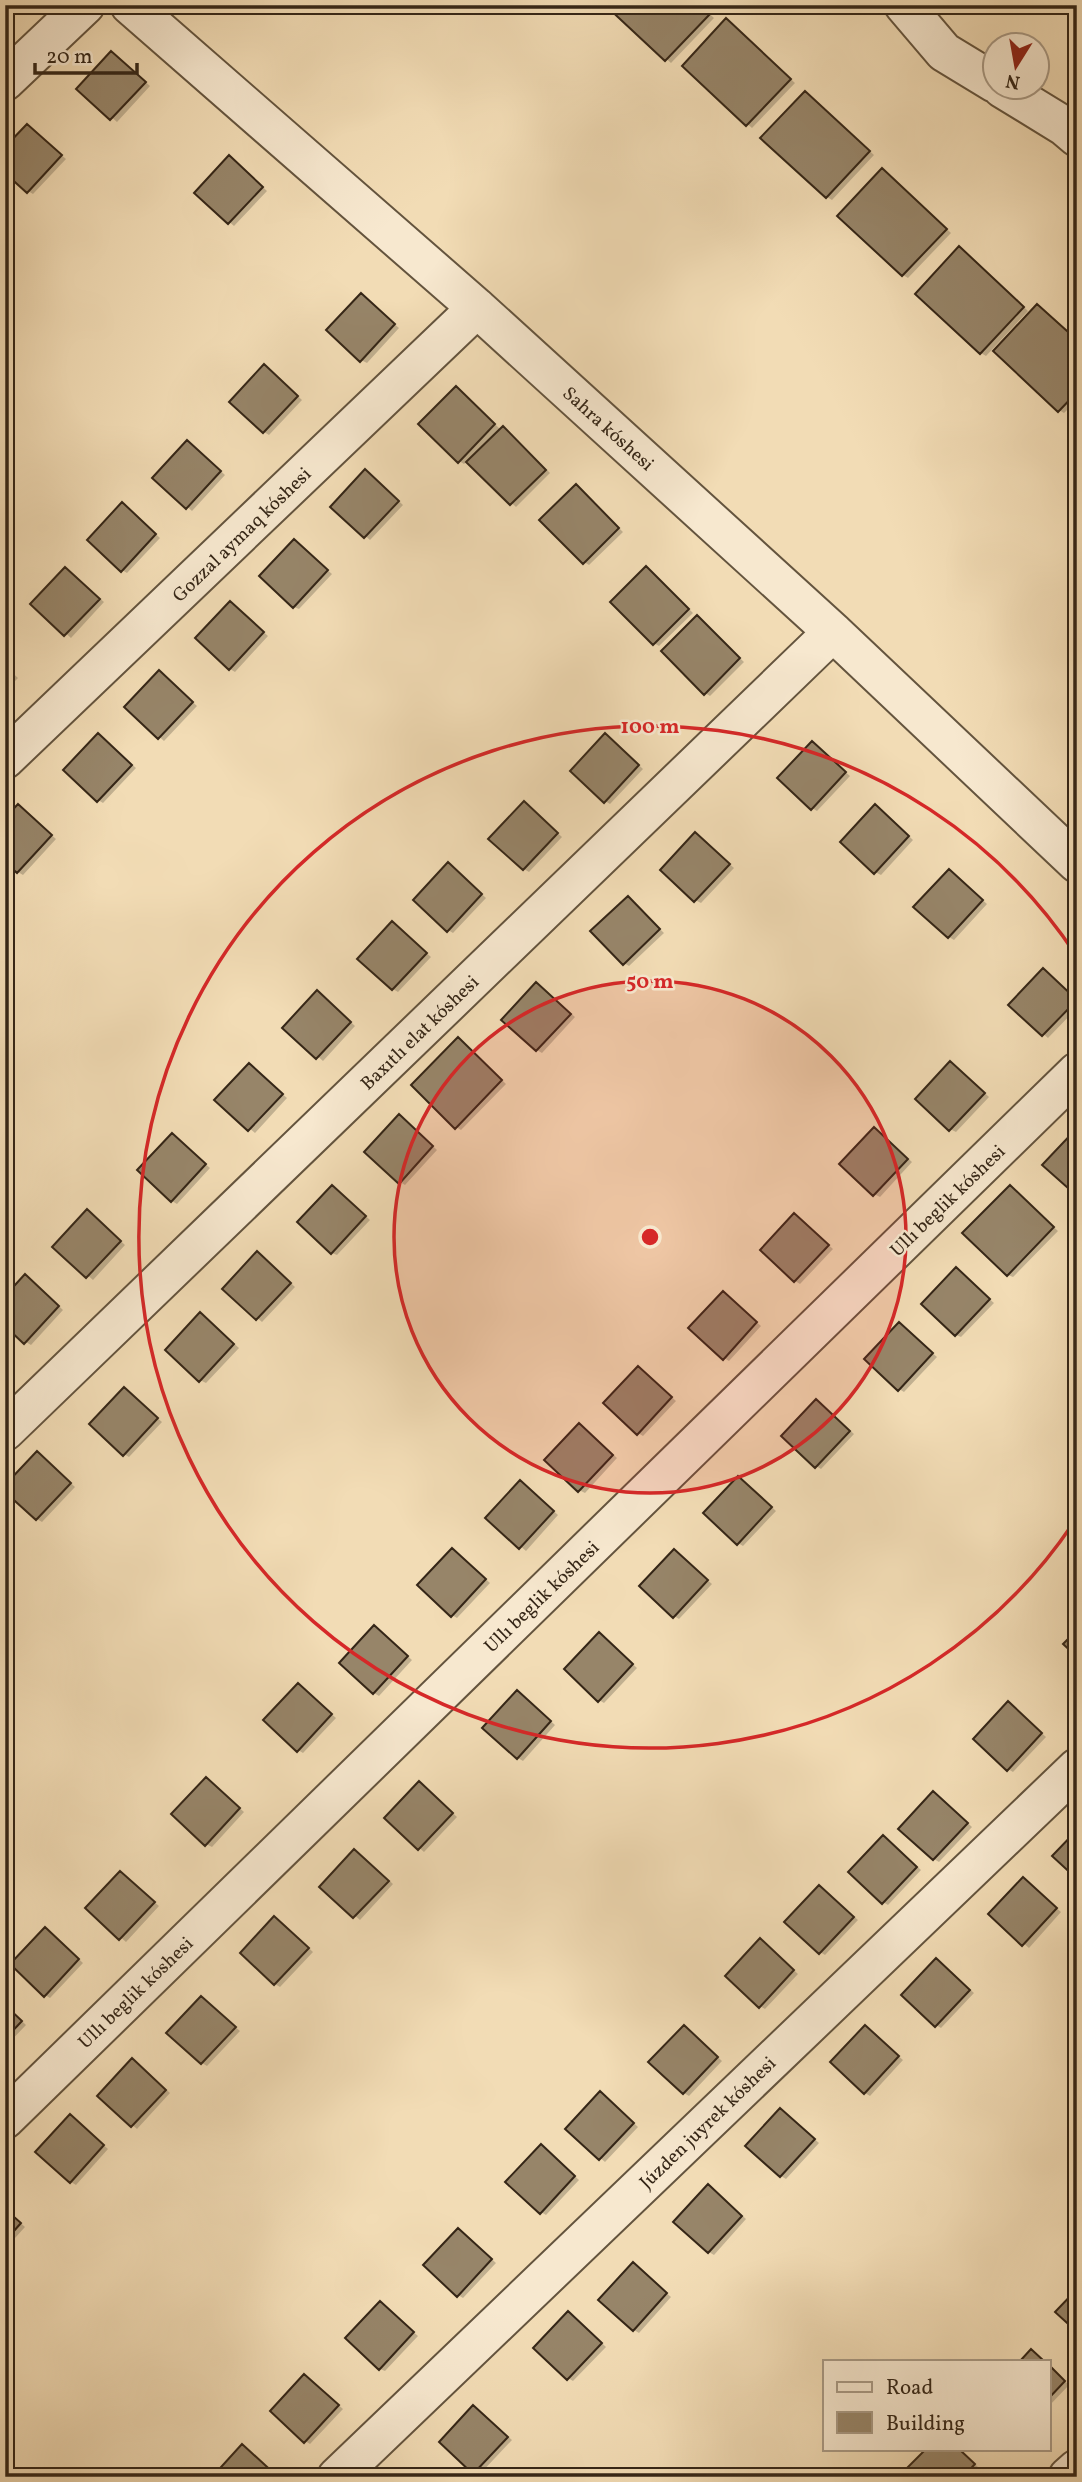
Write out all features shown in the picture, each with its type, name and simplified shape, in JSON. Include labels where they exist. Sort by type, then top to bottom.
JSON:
[{"type":"street","points":[[5,82],[85,5]]},
{"type":"street","name":"Sahra kóshesi","points":[[130,5],[477,308],[833,632],[1077,863]]},
{"type":"street","points":[[904,5],[944,52],[981,74]]},
{"type":"street","points":[[1025,102],[1064,125],[1077,137]]},
{"type":"street","name":"Gozzal aymaq kóshesi","points":[[5,759],[477,308]]},
{"type":"street","name":"Baxıtlı elat kóshesi","points":[[5,1431],[833,632]]},
{"type":"street","name":"Ullı beglik kóshesi","points":[[5,2119],[1077,1072]]},
{"type":"street","name":"Júzden juyrek kóshesi","points":[[337,2477],[1077,1768]]},
{"type":"street","points":[[1068,2477],[1077,2469]]},
{"type":"building","points":[[605,5],[700,5],[710,14],[665,61]]},
{"type":"building","points":[[726,18],[791,79],[746,126],[682,66]]},
{"type":"building","points":[[111,51],[146,82],[110,120],[76,89]]},
{"type":"building","points":[[805,91],[870,151],[826,198],[760,138]]},
{"type":"building","points":[[27,124],[62,155],[27,193],[5,173],[5,147]]},
{"type":"building","points":[[229,155],[263,187],[228,224],[194,193]]},
{"type":"building","points":[[882,168],[947,229],[902,276],[837,216]]},
{"type":"building","points":[[959,246],[1024,307],[980,354],[915,294]]},
{"type":"building","points":[[361,293],[395,324],[360,362],[326,330]]},
{"type":"building","points":[[1037,304],[1077,340],[1077,392],[1058,412],[993,351]]},
{"type":"building","points":[[264,364],[298,396],[263,433],[229,402]]},
{"type":"building","points":[[456,386],[495,424],[458,463],[418,424]]},
{"type":"building","points":[[503,426],[546,470],[510,505],[466,462]]},
{"type":"building","points":[[187,440],[221,471],[186,509],[152,478]]},
{"type":"building","points":[[365,469],[399,501],[364,538],[330,507]]},
{"type":"building","points":[[576,484],[619,528],[583,564],[539,520]]},
{"type":"building","points":[[122,502],[156,534],[121,572],[87,540]]},
{"type":"building","points":[[294,539],[328,570],[293,608],[259,576]]},
{"type":"building","points":[[646,566],[689,609],[653,645],[610,602]]},
{"type":"building","points":[[65,567],[100,599],[64,636],[30,604]]},
{"type":"building","points":[[230,601],[264,632],[229,670],[195,638]]},
{"type":"building","points":[[697,615],[740,658],[704,695],[661,651]]},
{"type":"building","points":[[159,670],[193,702],[158,739],[124,707]]},
{"type":"building","points":[[98,733],[132,765],[97,802],[63,770]]},
{"type":"building","points":[[605,733],[639,765],[604,803],[570,771]]},
{"type":"building","points":[[812,741],[846,772],[811,810],[777,778]]},
{"type":"building","points":[[524,801],[558,833],[523,870],[488,839]]},
{"type":"building","points":[[18,804],[52,835],[17,873],[5,862],[5,818]]},
{"type":"building","points":[[875,804],[909,836],[874,874],[840,842]]},
{"type":"building","points":[[695,832],[730,864],[694,902],[660,870]]},
{"type":"building","points":[[448,862],[482,894],[447,932],[413,900]]},
{"type":"building","points":[[949,869],[983,900],[948,938],[913,907]]},
{"type":"building","points":[[628,896],[660,929],[623,965],[590,931]]},
{"type":"building","points":[[392,921],[427,953],[392,990],[357,959]]},
{"type":"building","points":[[1043,968],[1077,1000],[1042,1036],[1008,1005]]},
{"type":"building","points":[[536,982],[571,1014],[536,1051],[501,1020]]},
{"type":"building","points":[[317,990],[351,1022],[316,1059],[282,1028]]},
{"type":"building","points":[[458,1037],[502,1080],[455,1129],[411,1085]]},
{"type":"building","points":[[950,1061],[985,1093],[949,1131],[915,1099]]},
{"type":"building","points":[[249,1063],[283,1094],[248,1131],[214,1100]]},
{"type":"building","points":[[399,1114],[433,1146],[399,1184],[364,1152]]},
{"type":"building","points":[[874,1127],[908,1159],[873,1196],[839,1164]]},
{"type":"building","points":[[1077,1128],[1077,1196],[1042,1165]]},
{"type":"building","points":[[172,1133],[206,1164],[171,1202],[137,1170]]},
{"type":"building","points":[[332,1185],[366,1216],[331,1254],[297,1222]]},
{"type":"building","points":[[1010,1185],[1054,1227],[1007,1276],[962,1233]]},
{"type":"building","points":[[87,1209],[121,1241],[86,1278],[52,1247]]},
{"type":"building","points":[[794,1213],[829,1245],[794,1282],[760,1250]]},
{"type":"building","points":[[257,1251],[291,1283],[256,1320],[222,1289]]},
{"type":"building","points":[[956,1267],[990,1299],[955,1336],[921,1304]]},
{"type":"building","points":[[25,1274],[59,1306],[24,1344],[5,1326],[5,1296]]},
{"type":"building","points":[[723,1291],[757,1322],[723,1360],[688,1328]]},
{"type":"building","points":[[200,1312],[234,1344],[199,1382],[165,1350]]},
{"type":"building","points":[[899,1322],[933,1353],[898,1391],[864,1359]]},
{"type":"building","points":[[638,1366],[672,1397],[637,1435],[603,1403]]},
{"type":"building","points":[[124,1387],[158,1418],[123,1456],[89,1424]]},
{"type":"building","points":[[816,1399],[850,1431],[815,1468],[781,1436]]},
{"type":"building","points":[[579,1423],[613,1455],[578,1492],[544,1460]]},
{"type":"building","points":[[37,1451],[71,1483],[36,1520],[5,1492],[5,1485]]},
{"type":"building","points":[[738,1476],[772,1507],[737,1545],[703,1513]]},
{"type":"building","points":[[520,1480],[554,1511],[519,1549],[485,1518]]},
{"type":"building","points":[[452,1548],[486,1579],[451,1617],[417,1585]]},
{"type":"building","points":[[674,1549],[708,1580],[673,1618],[639,1586]]},
{"type":"building","points":[[374,1625],[408,1656],[373,1694],[339,1663]]},
{"type":"building","points":[[1077,1630],[1077,1657],[1063,1644]]},
{"type":"building","points":[[599,1632],[633,1664],[598,1702],[564,1669]]},
{"type":"building","points":[[298,1683],[332,1714],[297,1752],[263,1720]]},
{"type":"building","points":[[517,1690],[551,1721],[517,1759],[482,1728]]},
{"type":"building","points":[[1008,1701],[1042,1733],[1007,1771],[973,1739]]},
{"type":"building","points":[[206,1777],[240,1808],[205,1846],[171,1814]]},
{"type":"building","points":[[419,1781],[453,1813],[418,1850],[384,1818]]},
{"type":"building","points":[[933,1791],[968,1823],[933,1860],[898,1829]]},
{"type":"building","points":[[1077,1830],[1077,1879],[1052,1856]]},
{"type":"building","points":[[883,1835],[917,1867],[882,1904],[848,1872]]},
{"type":"building","points":[[354,1849],[389,1881],[353,1918],[319,1887]]},
{"type":"building","points":[[120,1871],[155,1902],[119,1940],[85,1908]]},
{"type":"building","points":[[1023,1877],[1057,1908],[1022,1946],[988,1914]]},
{"type":"building","points":[[819,1885],[854,1917],[819,1954],[784,1922]]},
{"type":"building","points":[[274,1916],[309,1948],[274,1985],[240,1953]]},
{"type":"building","points":[[45,1927],[79,1959],[44,1997],[10,1964]]},
{"type":"building","points":[[760,1938],[794,1970],[759,2008],[725,1976]]},
{"type":"building","points":[[936,1958],[970,1990],[935,2027],[901,1995]]},
{"type":"building","points":[[201,1996],[236,2027],[201,2064],[166,2033]]},
{"type":"building","points":[[5,2005],[22,2021],[5,2039]]},
{"type":"building","points":[[684,2025],[718,2057],[683,2094],[648,2062]]},
{"type":"building","points":[[865,2025],[899,2056],[864,2094],[830,2062]]},
{"type":"building","points":[[132,2058],[166,2090],[131,2127],[97,2096]]},
{"type":"building","points":[[600,2091],[634,2123],[599,2160],[565,2129]]},
{"type":"building","points":[[780,2108],[815,2139],[780,2177],[745,2146]]},
{"type":"building","points":[[70,2114],[104,2145],[70,2183],[35,2152]]},
{"type":"building","points":[[541,2144],[575,2176],[540,2214],[505,2182]]},
{"type":"building","points":[[708,2184],[742,2216],[708,2253],[673,2222]]},
{"type":"building","points":[[5,2209],[21,2223],[5,2241]]},
{"type":"building","points":[[458,2228],[492,2259],[457,2297],[423,2265]]},
{"type":"building","points":[[633,2262],[667,2293],[633,2331],[598,2300]]},
{"type":"building","points":[[1077,2289],[1077,2332],[1055,2312]]},
{"type":"building","points":[[380,2301],[414,2332],[379,2370],[345,2338]]},
{"type":"building","points":[[568,2311],[602,2343],[567,2380],[533,2348]]},
{"type":"building","points":[[1031,2349],[1043,2360],[1021,2360]]},
{"type":"building","points":[[1050,2366],[1065,2381],[1050,2397]]},
{"type":"building","points":[[304,2374],[339,2405],[304,2443],[270,2411]]},
{"type":"building","points":[[473,2405],[508,2437],[473,2474],[439,2442]]},
{"type":"building","points":[[242,2444],[277,2476],[212,2477]]},
{"type":"building","points":[[925,2450],[960,2450],[975,2464],[963,2477],[914,2477],[906,2469]]}]
